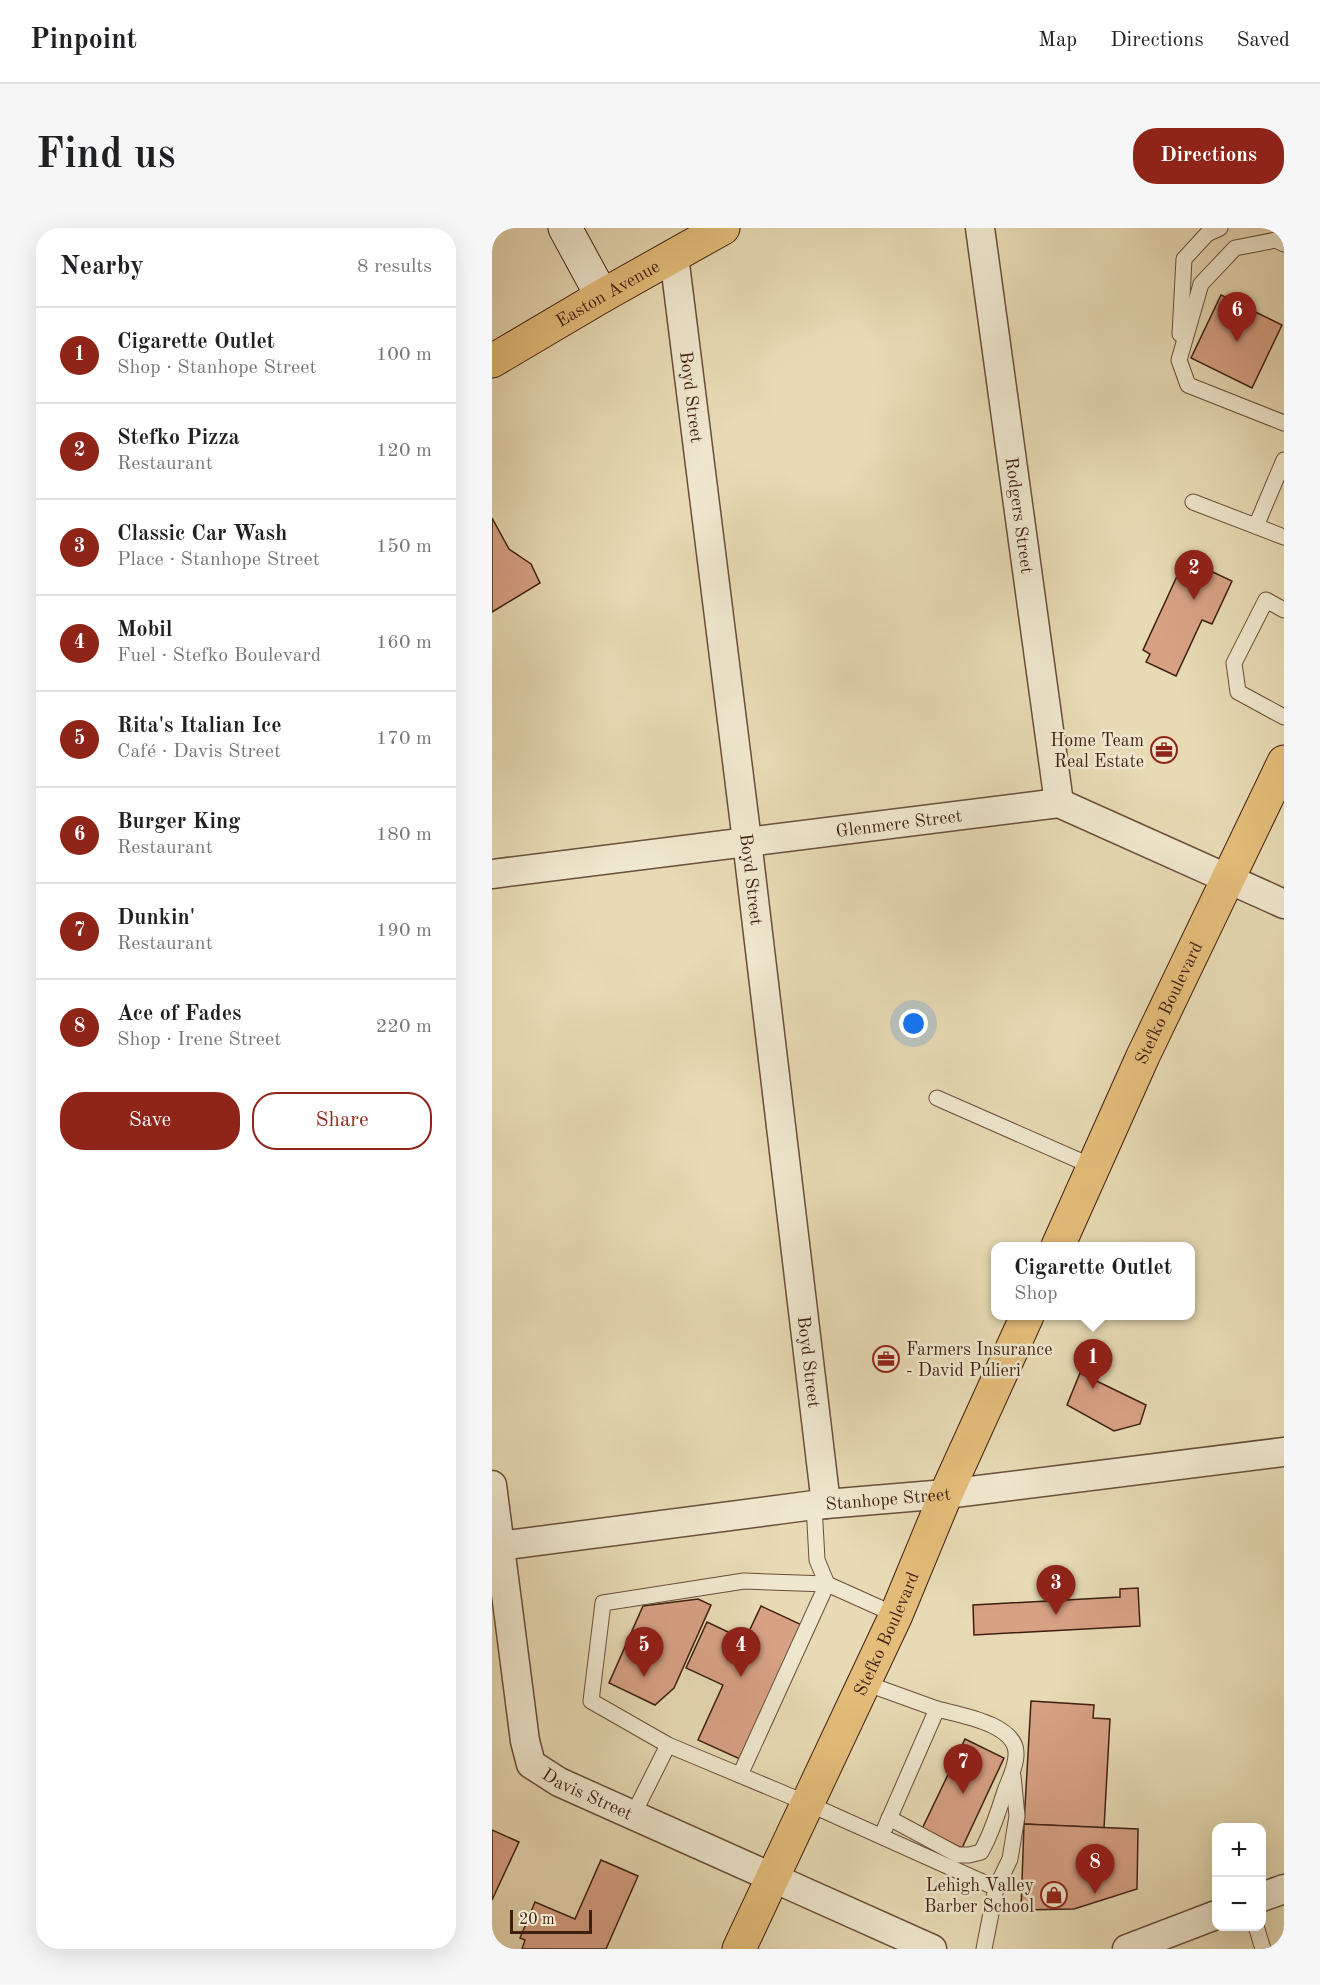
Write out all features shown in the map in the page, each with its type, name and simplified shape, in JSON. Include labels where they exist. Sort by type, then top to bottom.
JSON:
[{"type":"main road","name":"Easton Avenue","points":[[492,362],[602,296],[723,228]]},
{"type":"main road","name":"Stefko Boulevard","points":[[1060,1242],[1227,879],[1284,762]]},
{"type":"main road","name":"Stefko Boulevard","points":[[739,1949],[896,1615],[946,1494],[1025,1320]]},
{"type":"street","points":[[565,228],[602,296]]},
{"type":"street","name":"Rodgers Street","points":[[980,228],[1059,803]]},
{"type":"street","name":"Boyd Street","points":[[674,256],[747,841],[820,1505]]},
{"type":"street","points":[[1059,803],[1284,904]]},
{"type":"street","name":"Glenmere Street","points":[[492,874],[1059,803]]},
{"type":"street","name":"Stanhope Street","points":[[496,1547],[820,1505],[946,1494],[1284,1452]]},
{"type":"street","name":"Davis Street","points":[[492,1485],[496,1547],[525,1741],[531,1764],[559,1782],[932,1949]]},
{"type":"street","points":[[1266,1896],[1284,1889]]},
{"type":"street","points":[[1127,1949],[1212,1917]]},
{"type":"lane","points":[[1220,228],[1207,234],[1184,259],[1179,360],[1188,385],[1284,423]]},
{"type":"lane","points":[[1179,360],[1202,284],[1235,248],[1275,240],[1284,244]]},
{"type":"lane","points":[[1256,526],[1284,460]]},
{"type":"lane","points":[[1193,502],[1284,537]]},
{"type":"lane","points":[[1284,610],[1266,600],[1234,663],[1238,692],[1284,717]]},
{"type":"lane","points":[[937,1098],[1094,1167]]},
{"type":"lane","points":[[740,1775],[826,1584],[817,1560],[820,1505]]},
{"type":"lane","points":[[896,1615],[826,1584],[744,1581],[603,1603],[591,1701],[668,1745],[809,1804],[996,1888]]},
{"type":"lane","points":[[865,1683],[996,1727],[1011,1738],[1017,1754],[989,1838],[981,1852],[969,1856],[958,1855],[890,1818]]},
{"type":"lane","points":[[882,1836],[937,1709]]},
{"type":"lane","points":[[633,1815],[668,1745]]},
{"type":"lane","points":[[984,1949],[996,1888],[1010,1859],[1017,1816],[1012,1772]]},
{"type":"lane","points":[[1258,1931],[1263,1949]]},
{"type":"building","points":[[1221,295],[1282,325],[1252,388],[1191,358]]},
{"type":"building","points":[[492,518],[509,549],[531,564],[540,583],[492,612]]},
{"type":"building","points":[[1185,559],[1232,581],[1212,624],[1202,620],[1176,676],[1146,662],[1150,654],[1143,650]]},
{"type":"building","points":[[1080,1373],[1146,1405],[1140,1424],[1114,1431],[1067,1405]]},
{"type":"building","points":[[1138,1588],[1140,1626],[974,1635],[973,1605],[1120,1597],[1120,1589]]},
{"type":"building","points":[[698,1599],[711,1605],[674,1688],[655,1705],[609,1683],[643,1606]]},
{"type":"building","points":[[761,1606],[802,1625],[740,1759],[698,1740],[723,1685],[686,1668],[707,1622],[745,1640]]},
{"type":"building","points":[[1031,1701],[1094,1705],[1093,1718],[1110,1719],[1104,1828],[1024,1824]]},
{"type":"building","points":[[965,1739],[1004,1758],[962,1848],[922,1829]]},
{"type":"building","points":[[1024,1824],[1138,1829],[1137,1889],[1074,1909],[1021,1910]]},
{"type":"building","points":[[492,1830],[519,1842],[492,1900]]},
{"type":"building","points":[[601,1860],[638,1876],[606,1949],[522,1949],[525,1940],[520,1938],[535,1902],[575,1919]]},
{"type":"place","name":"Burger King","points":[[1237,342]]},
{"type":"place","name":"Stefko Pizza","points":[[1194,600]]},
{"type":"place","name":"Home Team Real Estate","points":[[1164,750]]},
{"type":"place","name":"Farmers Insurance - David Pulieri","points":[[886,1359]]},
{"type":"place","name":"Cigarette Outlet","points":[[1093,1389]]},
{"type":"place","name":"Classic Car Wash","points":[[1056,1615]]},
{"type":"place","name":"Rita's Italian Ice","points":[[644,1677]]},
{"type":"place","name":"Mobil","points":[[741,1677]]},
{"type":"place","name":"Dunkin'","points":[[963,1794]]},
{"type":"place","name":"Ace of Fades","points":[[1095,1894]]},
{"type":"place","name":"Lehigh Valley Barber School","points":[[1054,1895]]}]
